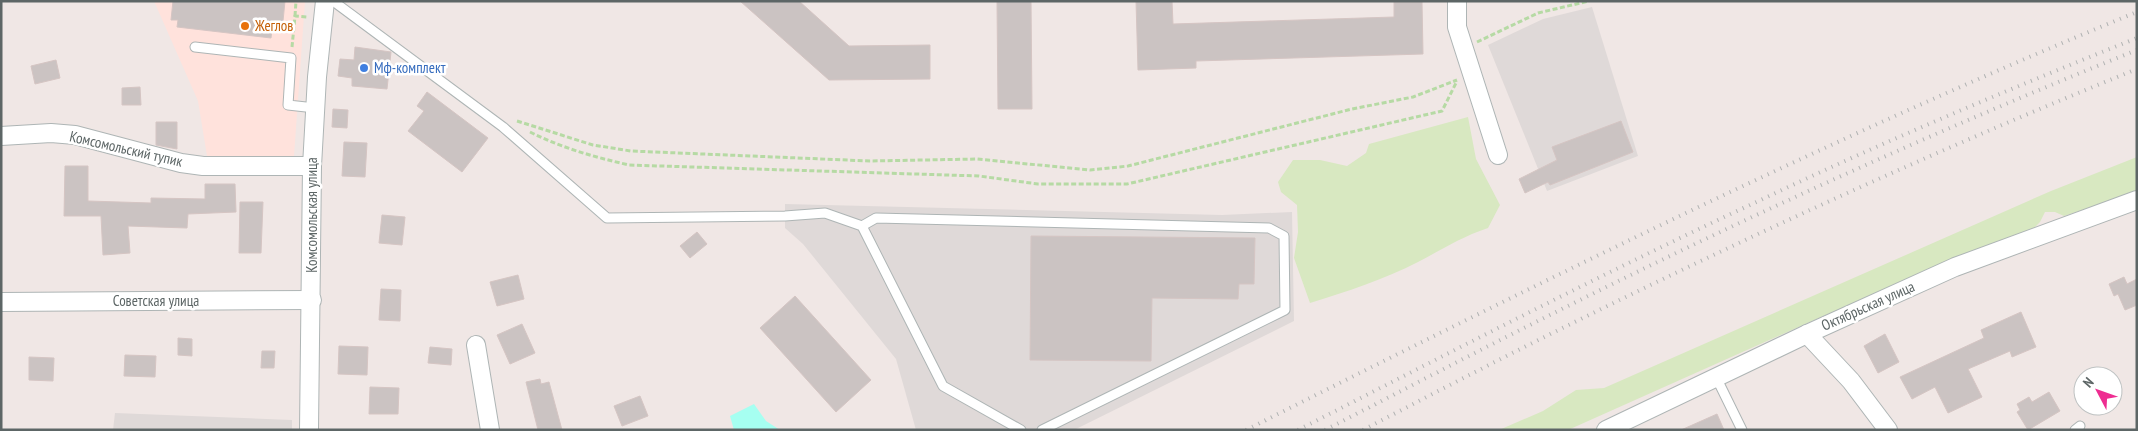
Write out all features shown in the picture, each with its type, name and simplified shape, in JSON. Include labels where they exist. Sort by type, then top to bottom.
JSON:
[{"type":"street","points":[[1457,1],[1458,27],[1465,54],[1498,155]]},
{"type":"street","name":"Комсомольская улица","points":[[309,430],[312,300],[312,166],[324,10]]},
{"type":"street","name":"Комсомольский тупик","points":[[1,136],[51,133],[75,135],[181,163],[203,166],[312,166]]},
{"type":"street","name":"Октябрьская улица","points":[[1606,430],[1807,334],[1955,267],[2137,200]]},
{"type":"street","name":"Советская улица","points":[[1,302],[312,300]]},
{"type":"street","points":[[1807,334],[1851,381],[1888,430]]},
{"type":"street","points":[[476,345],[490,430]]},
{"type":"lane","points":[[333,1],[503,127],[607,218],[785,216],[825,213],[862,226],[943,386],[1021,430]]},
{"type":"lane","points":[[195,47],[291,58],[288,105],[315,108]]},
{"type":"lane","points":[[862,226],[876,218],[1220,226],[1269,228],[1284,236],[1285,310],[1042,430]]},
{"type":"lane","points":[[1716,377],[1742,430]]},
{"type":"path","points":[[291,58],[296,1]]},
{"type":"path","points":[[1458,79],[1414,96],[1352,109],[1128,166],[1090,170],[977,159],[870,161],[632,151],[593,145],[513,122],[557,145],[590,156],[629,165],[979,176],[1038,184],[1127,184],[1442,111],[1458,79],[1465,54],[1538,13],[1589,1]]},
{"type":"path","points":[[295,16],[324,10]]},
{"type":"shaded area","points":[[154,1],[305,1],[294,156],[207,156],[198,101]]},
{"type":"shaded area","points":[[1592,7],[1638,156],[1547,191],[1488,45],[1543,19]]},
{"type":"shaded area","points":[[785,204],[1222,215],[1292,212],[1294,321],[1074,430],[916,430],[896,359],[803,244],[785,228]]},
{"type":"shaded area","points":[[115,413],[292,420],[292,430],[113,430]]},
{"type":"green space","points":[[1468,117],[1476,159],[1500,205],[1488,228],[1461,239],[1392,274],[1310,303],[1294,258],[1298,232],[1297,205],[1281,192],[1278,182],[1293,160],[1320,160],[1347,166],[1366,153],[1369,144]]},
{"type":"green space","points":[[2137,157],[2137,192],[2064,216],[2055,212],[2045,212],[2040,222],[2033,229],[1821,317],[1568,430],[1499,430],[1543,411],[1576,390],[1604,388],[2051,191]]},
{"type":"water","points":[[754,404],[766,421],[780,430],[734,430],[730,416]]},
{"type":"building","points":[[173,1],[285,1],[282,31],[272,30],[271,38],[177,27],[178,20],[171,20]]},
{"type":"building","points":[[740,1],[799,1],[849,46],[930,45],[930,79],[829,80]]},
{"type":"building","points":[[997,1],[1031,1],[1032,109],[998,109]]},
{"type":"building","points":[[1136,1],[1172,1],[1173,24],[1394,17],[1394,2],[1422,2],[1423,54],[1196,61],[1196,68],[1138,70]]},
{"type":"building","name":"Мф-комплект","points":[[355,47],[391,52],[387,89],[352,86],[352,78],[338,76],[340,59],[354,60]]},
{"type":"building","points":[[56,60],[60,78],[35,84],[31,66]]},
{"type":"building","points":[[140,87],[141,105],[122,105],[122,88]]},
{"type":"building","points":[[427,92],[488,138],[462,172],[408,131],[424,111],[417,106]]},
{"type":"building","points":[[333,109],[348,110],[347,128],[332,127]]},
{"type":"building","points":[[1621,121],[1633,152],[1550,185],[1548,182],[1525,193],[1519,179],[1557,160],[1552,147]]},
{"type":"building","points":[[156,122],[177,122],[177,149],[156,145]]},
{"type":"building","points":[[344,142],[367,143],[365,177],[342,176]]},
{"type":"building","points":[[65,166],[88,166],[88,201],[151,203],[151,198],[205,199],[205,184],[235,184],[236,212],[188,214],[187,228],[128,226],[130,253],[103,255],[101,216],[64,216]]},
{"type":"building","points":[[240,202],[263,202],[261,253],[239,253]]},
{"type":"building","points":[[382,215],[405,217],[402,245],[379,243]]},
{"type":"building","points":[[697,232],[707,244],[690,258],[680,246]]},
{"type":"building","points":[[1031,236],[1255,238],[1254,284],[1239,284],[1238,299],[1152,298],[1151,361],[1030,360]]},
{"type":"building","points":[[518,275],[524,299],[497,306],[490,282]]},
{"type":"building","points":[[2124,277],[2127,284],[2137,279],[2137,305],[2125,310],[2118,294],[2114,296],[2109,284]]},
{"type":"building","points":[[381,289],[401,290],[400,321],[379,320]]},
{"type":"building","points":[[795,296],[871,380],[836,412],[760,328]]},
{"type":"building","points":[[2021,312],[2036,347],[2012,357],[2010,351],[1968,369],[1982,397],[1948,413],[1935,387],[1912,399],[1900,377],[1984,338],[1981,330]]},
{"type":"building","points":[[522,324],[535,353],[510,364],[497,335]]},
{"type":"building","points":[[1885,334],[1899,362],[1878,373],[1864,346]]},
{"type":"building","points":[[178,338],[192,339],[192,356],[178,355]]},
{"type":"building","points":[[339,346],[368,347],[367,375],[338,374]]},
{"type":"building","points":[[430,347],[452,349],[451,365],[428,363]]},
{"type":"building","points":[[262,351],[275,351],[274,368],[261,368]]},
{"type":"building","points":[[125,355],[156,356],[155,377],[124,376]]},
{"type":"building","points":[[29,357],[54,358],[53,381],[29,380]]},
{"type":"building","points":[[540,379],[541,384],[549,382],[562,430],[538,430],[526,382]]},
{"type":"building","points":[[370,387],[399,388],[398,414],[369,414]]},
{"type":"building","points":[[2049,392],[2060,411],[2028,430],[2017,412],[2020,410],[2017,404],[2029,397],[2032,402]]},
{"type":"building","points":[[640,396],[648,416],[622,426],[614,406]]},
{"type":"building","points":[[1717,414],[1724,430],[1681,430]]},
{"type":"railway","points":[[1246,430],[1687,212],[1911,109],[2137,12]]},
{"type":"railway","points":[[1298,430],[1472,341],[1706,226],[1950,115],[2137,38]]},
{"type":"railway","points":[[1325,430],[1546,317],[1716,234],[1995,108],[2137,50]]},
{"type":"railway","points":[[1363,430],[1532,343],[1724,250],[1860,187],[2067,97],[2137,69]]},
{"type":"place","name":"Жеглов","points":[[245,26]]},
{"type":"place","name":"Мф-комплект","points":[[364,68]]}]
